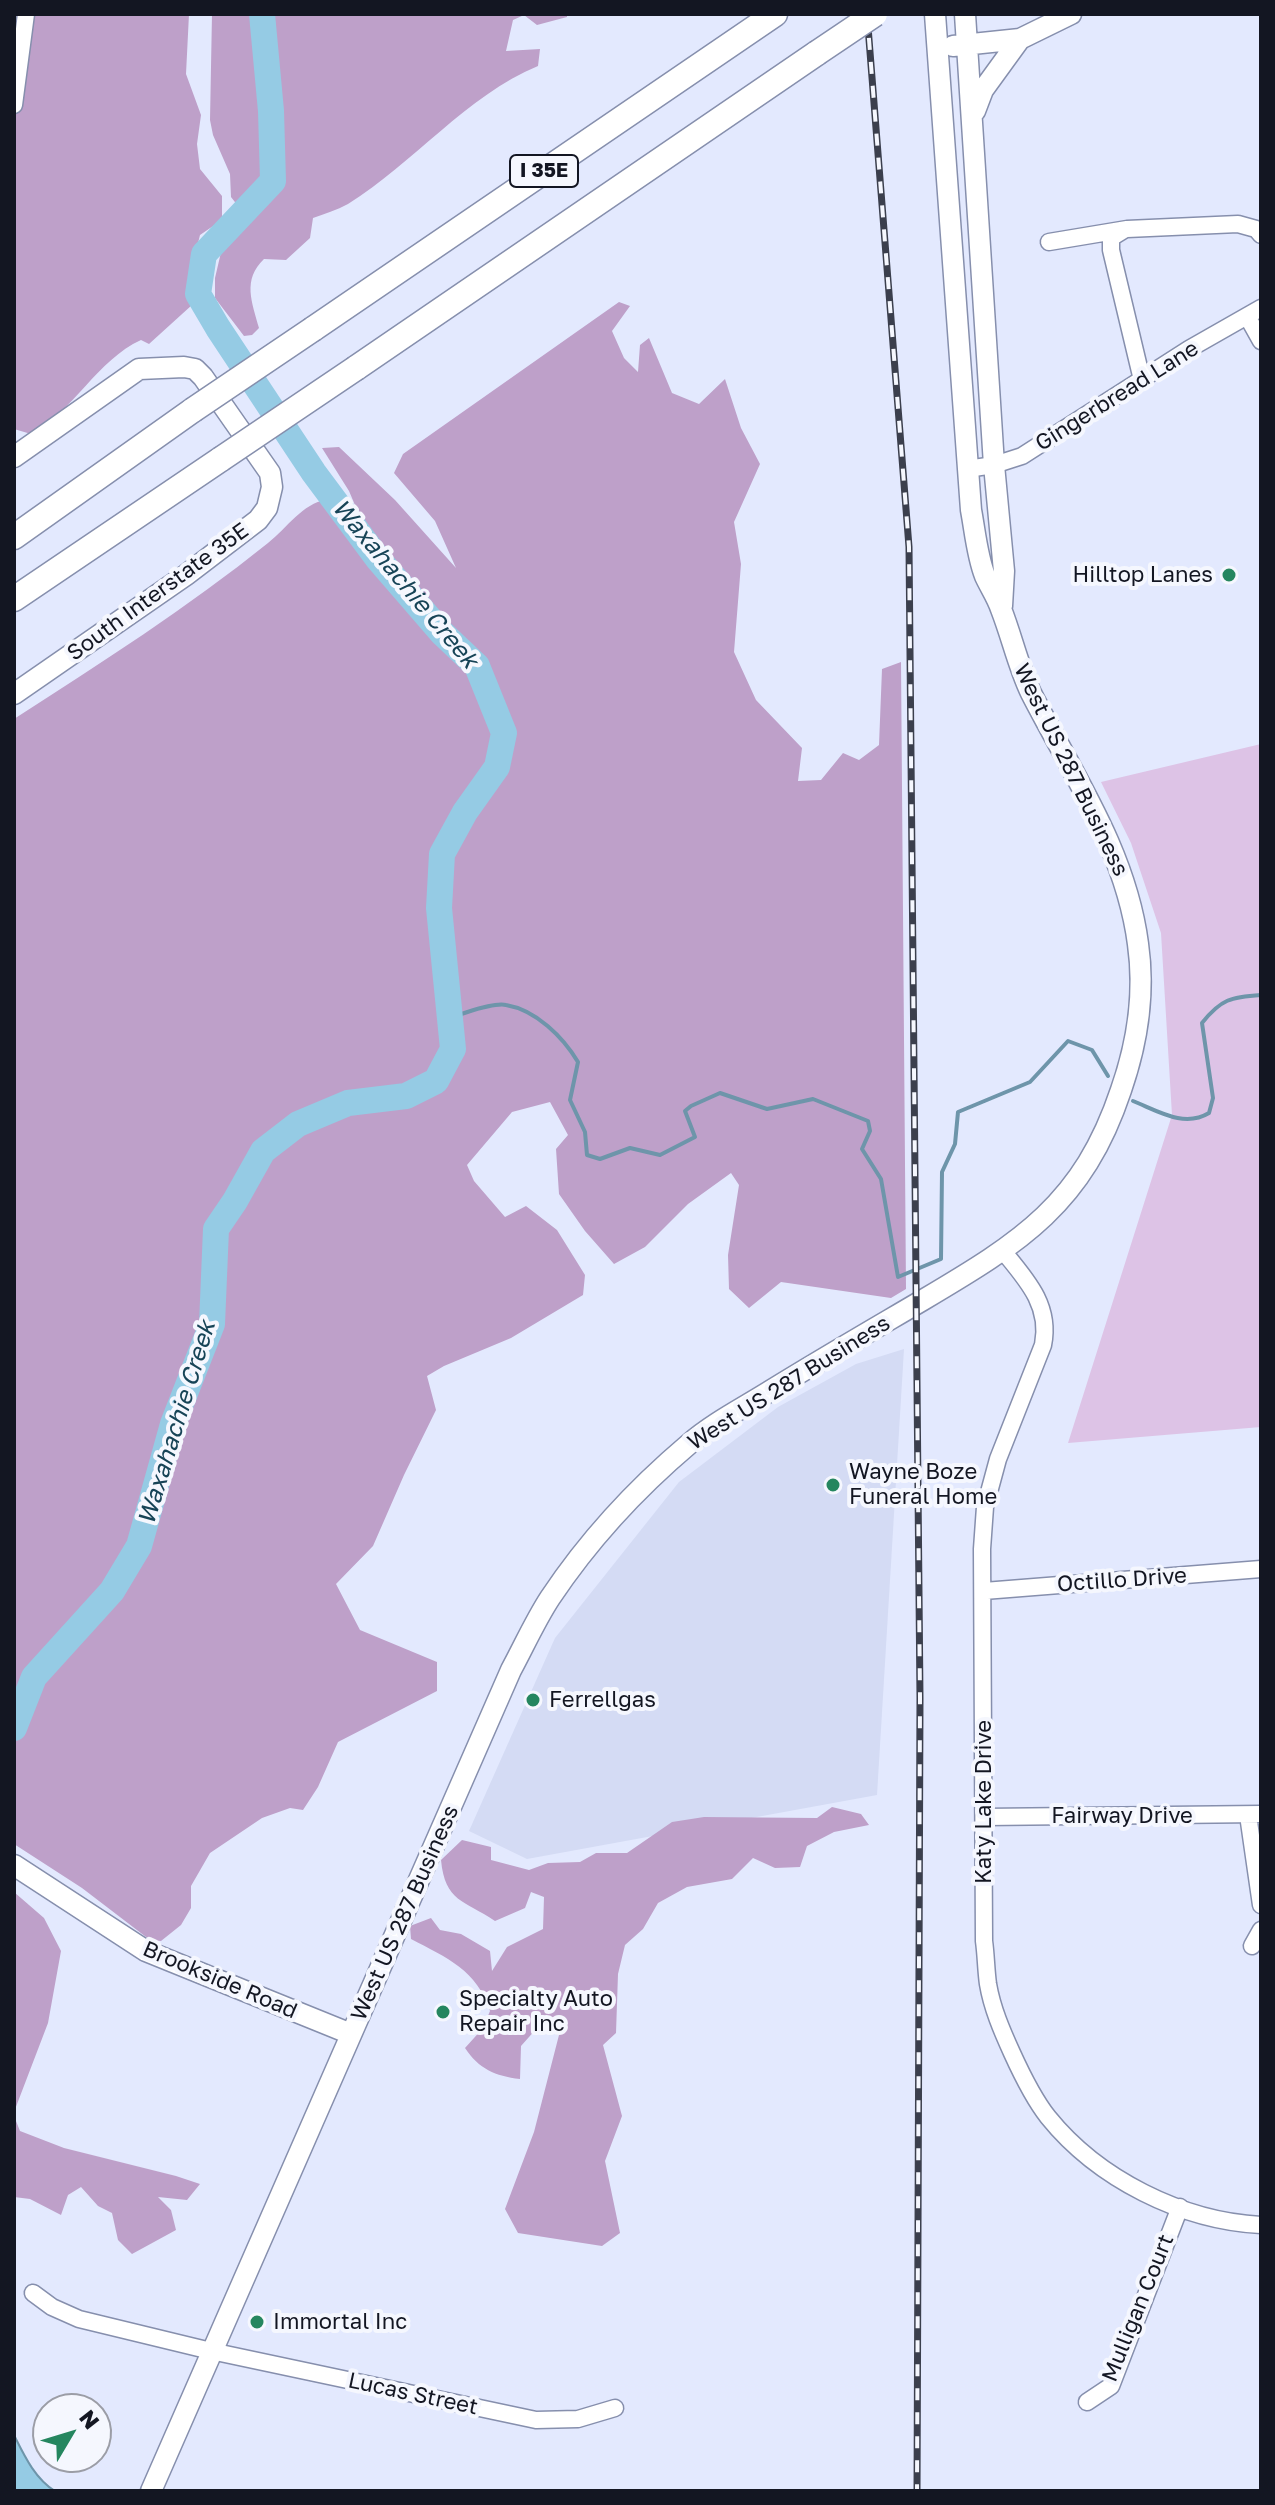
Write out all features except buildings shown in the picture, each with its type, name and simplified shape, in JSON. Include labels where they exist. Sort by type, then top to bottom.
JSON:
[{"type":"highway","name":"I 35E","points":[[14,537],[193,410],[775,14]]},
{"type":"highway","name":"I 35E","points":[[14,599],[875,14]]},
{"type":"main road","name":"West US 287 Business","points":[[151,2491],[511,1670],[549,1599],[627,1502],[691,1442],[774,1388],[1003,1251],[1057,1204],[1101,1139],[1128,1072],[1136,1037],[1141,974],[1135,919],[1117,859],[1102,825],[1026,683],[1002,610],[983,572],[971,510],[935,14]]},
{"type":"main road","points":[[937,46],[1012,41],[1071,14]]},
{"type":"main road","name":"West US 287 Business","points":[[965,15],[994,465],[1004,571],[1002,610]]},
{"type":"main road","points":[[965,15],[1012,41]]},
{"type":"main road","points":[[972,130],[977,101],[1012,41]]},
{"type":"main road","name":"South Interstate 35E","points":[[14,457],[139,369],[184,367],[195,369],[203,377],[259,455],[270,473],[272,487],[267,508],[258,520],[186,575],[14,694]]},
{"type":"main road","name":"Brookside Road","points":[[14,1865],[146,1951],[351,2034]]},
{"type":"street","points":[[14,105],[26,14]]},
{"type":"street","points":[[1049,242],[1127,229],[1238,224],[1256,229],[1261,235]]},
{"type":"street","points":[[1127,229],[1111,238],[1111,250],[1142,380]]},
{"type":"street","points":[[1254,312],[1261,341]]},
{"type":"street","name":"Gingerbread Lane","points":[[967,469],[1022,456],[1189,349],[1254,312]]},
{"type":"street","name":"Katy Lake Drive","points":[[1003,1251],[1037,1296],[1046,1328],[1043,1345],[998,1459],[985,1507],[982,1549],[984,1941],[988,1986],[1002,2031],[1024,2079],[1048,2117],[1078,2148],[1154,2199],[1240,2224],[1261,2225]]},
{"type":"street","name":"Octillo Drive","points":[[984,1591],[1261,1569]]},
{"type":"street","points":[[1254,1814],[1261,1905]]},
{"type":"street","name":"Fairway Drive","points":[[984,1817],[1254,1814]]},
{"type":"street","points":[[1252,1946],[1261,1930]]},
{"type":"street","name":"Mulligan Court","points":[[1087,2402],[1111,2386],[1180,2207]]},
{"type":"street","name":"Lucas Street","points":[[33,2293],[52,2307],[79,2319],[211,2351],[536,2420],[578,2419],[615,2408]]},
{"type":"shaded area","points":[[14,14],[189,14],[186,74],[201,115],[197,144],[200,169],[222,196],[222,220],[200,235],[188,284],[192,305],[149,344],[141,340],[111,360],[60,412],[31,434],[14,429]]},
{"type":"shaded area","points":[[212,14],[567,14],[567,17],[537,25],[524,15],[513,20],[506,51],[540,49],[538,66],[487,94],[372,188],[348,204],[313,218],[310,238],[286,260],[264,259],[251,283],[259,328],[252,335],[244,336],[215,298],[215,278],[222,248],[231,230],[249,220],[231,197],[230,174],[210,120]]},
{"type":"shaded area","points":[[619,302],[630,306],[612,331],[624,358],[638,372],[640,345],[649,338],[672,393],[699,404],[725,379],[741,428],[760,464],[734,522],[741,564],[734,652],[756,700],[802,748],[798,781],[821,780],[843,753],[859,760],[879,745],[882,669],[901,662],[906,1289],[891,1298],[781,1282],[749,1308],[729,1289],[728,1255],[739,1185],[731,1173],[688,1204],[645,1247],[614,1264],[585,1231],[559,1194],[556,1149],[568,1135],[550,1102],[512,1112],[467,1165],[474,1181],[505,1217],[526,1206],[557,1230],[585,1275],[583,1295],[511,1338],[427,1376],[436,1410],[373,1546],[336,1584],[360,1630],[437,1662],[437,1691],[338,1742],[318,1787],[303,1810],[290,1808],[262,1818],[210,1853],[191,1886],[191,1908],[181,1925],[161,1941],[150,1940],[82,1888],[14,1844],[14,719],[175,612],[268,543],[303,511],[326,500],[390,592],[428,619],[399,570],[366,531],[349,491],[322,448],[339,447],[395,500],[456,568],[435,521],[394,473],[403,454]]},
{"type":"shaded area","points":[[1261,744],[1261,1427],[1068,1443],[1172,1115],[1161,933],[1131,843],[1101,782]]},
{"type":"shaded area","points":[[904,1349],[877,1795],[527,1859],[469,1831],[555,1638],[679,1482],[778,1407],[856,1364]]},
{"type":"shaded area","points":[[832,1807],[861,1814],[869,1825],[834,1832],[807,1846],[800,1867],[775,1868],[753,1858],[732,1879],[687,1887],[658,1903],[643,1929],[625,1945],[618,1974],[616,2033],[603,2045],[622,2116],[605,2161],[620,2233],[602,2246],[518,2233],[505,2209],[534,2132],[559,2035],[537,2028],[521,2046],[520,2079],[503,2076],[482,2066],[465,2048],[483,2028],[490,2011],[484,1997],[469,1975],[459,1967],[411,1939],[410,1926],[431,1918],[440,1930],[461,1934],[490,1951],[492,1971],[507,1947],[543,1929],[544,1897],[531,1892],[525,1908],[495,1921],[465,1904],[452,1892],[443,1874],[441,1860],[462,1840],[491,1847],[491,1860],[529,1870],[548,1863],[580,1862],[596,1853],[627,1853],[672,1822],[704,1817],[817,1818]]},
{"type":"shaded area","points":[[14,1892],[44,1918],[61,1951],[48,2023],[14,2112]]},
{"type":"shaded area","points":[[14,2116],[20,2131],[64,2148],[200,2184],[187,2200],[158,2197],[171,2210],[176,2230],[132,2254],[118,2240],[112,2213],[98,2206],[81,2187],[68,2195],[61,2215],[30,2199],[14,2197]]},
{"type":"shaded area","points":[[14,2435],[32,2467],[32,2473],[36,2473],[55,2491],[14,2491]]},
{"type":"waterway","name":"Waxahachie Creek","points":[[14,1728],[34,1677],[112,1591],[139,1546],[173,1424],[212,1324],[216,1229],[263,1151],[298,1124],[348,1103],[406,1096],[436,1081],[453,1049],[439,908],[442,854],[465,812],[497,767],[504,733],[477,666],[442,633],[378,559],[314,473],[198,294],[204,254],[273,181],[271,111],[262,14]]},
{"type":"waterway","points":[[1133,1101],[1181,1118],[1190,1119],[1209,1113],[1213,1098],[1202,1023],[1227,1001],[1261,995]]},
{"type":"waterway","points":[[450,1017],[506,1005],[528,1012],[557,1034],[578,1062],[570,1100],[585,1132],[587,1155],[600,1159],[630,1148],[660,1155],[695,1137],[685,1111],[720,1093],[767,1109],[813,1099],[868,1121],[870,1131],[862,1149],[881,1179],[898,1277],[941,1259],[942,1172],[955,1144],[958,1112],[1030,1082],[1068,1041],[1092,1050],[1108,1076]]},
{"type":"railway","points":[[867,14],[909,547],[920,1698],[917,2491]]},
{"type":"place","name":"Hilltop Lanes","points":[[1229,575]]},
{"type":"place","name":"Wayne Boze Funeral Home","points":[[833,1485]]},
{"type":"place","name":"Ferrellgas","points":[[533,1700]]},
{"type":"place","name":"Specialty Auto Repair Inc","points":[[443,2012]]},
{"type":"place","name":"Immortal Inc","points":[[257,2322]]}]
